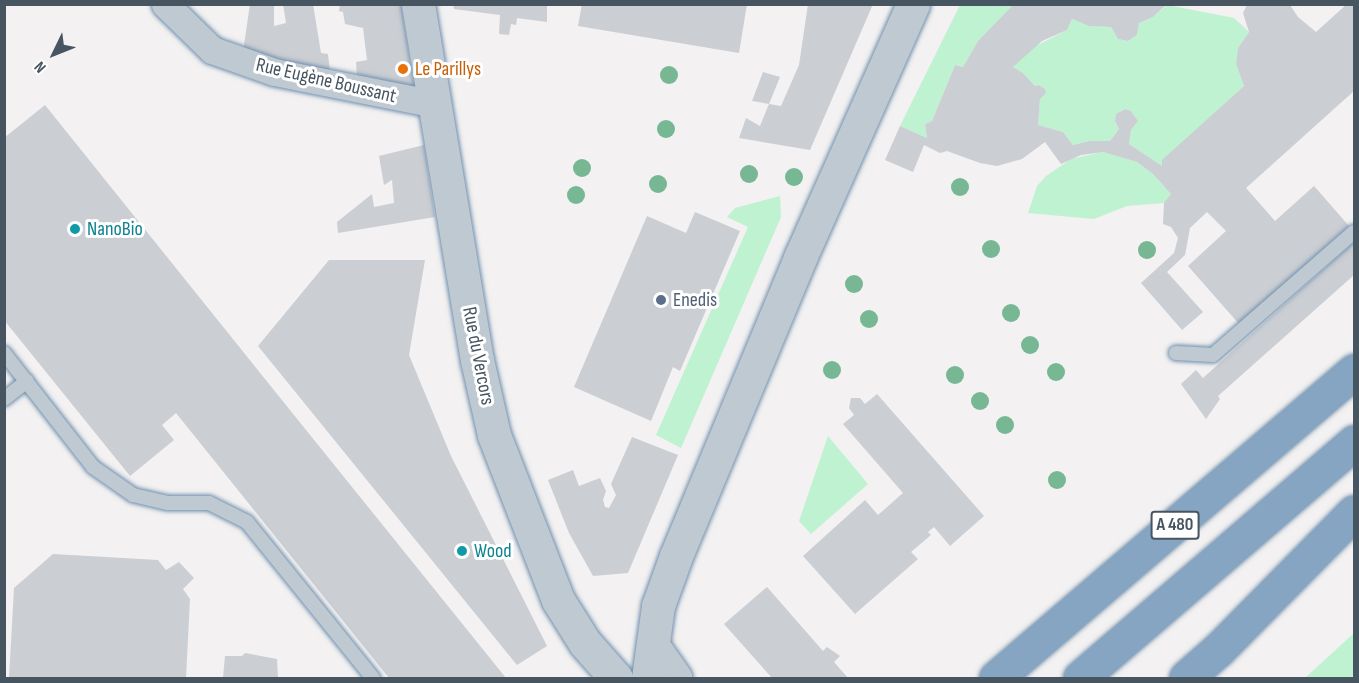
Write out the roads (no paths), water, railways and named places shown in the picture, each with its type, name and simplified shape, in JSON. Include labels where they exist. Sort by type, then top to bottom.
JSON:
[{"type":"highway","name":"A 480","points":[[996,678],[1354,371]]},
{"type":"highway","name":"A 480","points":[[1080,678],[1354,442]]},
{"type":"highway","points":[[1186,678],[1219,650],[1354,512]]},
{"type":"street","name":"Rue Eugène Boussant","points":[[165,4],[212,50],[274,72],[435,104]]},
{"type":"street","name":"Rue du Vercors","points":[[418,4],[477,360],[494,435],[558,600],[585,643],[616,678]]},
{"type":"street","points":[[648,678],[658,606],[685,534],[800,258],[913,4]]},
{"type":"street","points":[[653,638],[675,678]]},
{"type":"lane","points":[[1176,352],[1213,355],[1354,232]]},
{"type":"lane","points":[[4,353],[93,467],[133,495],[168,503],[209,503],[247,522],[373,678]]},
{"type":"lane","points":[[4,399],[27,381]]},
{"type":"place","name":"Le Parillys","points":[[403,69]]},
{"type":"place","name":"NanoBio","points":[[75,229]]},
{"type":"place","name":"Enedis","points":[[661,300]]},
{"type":"place","name":"Wood","points":[[462,551]]}]
